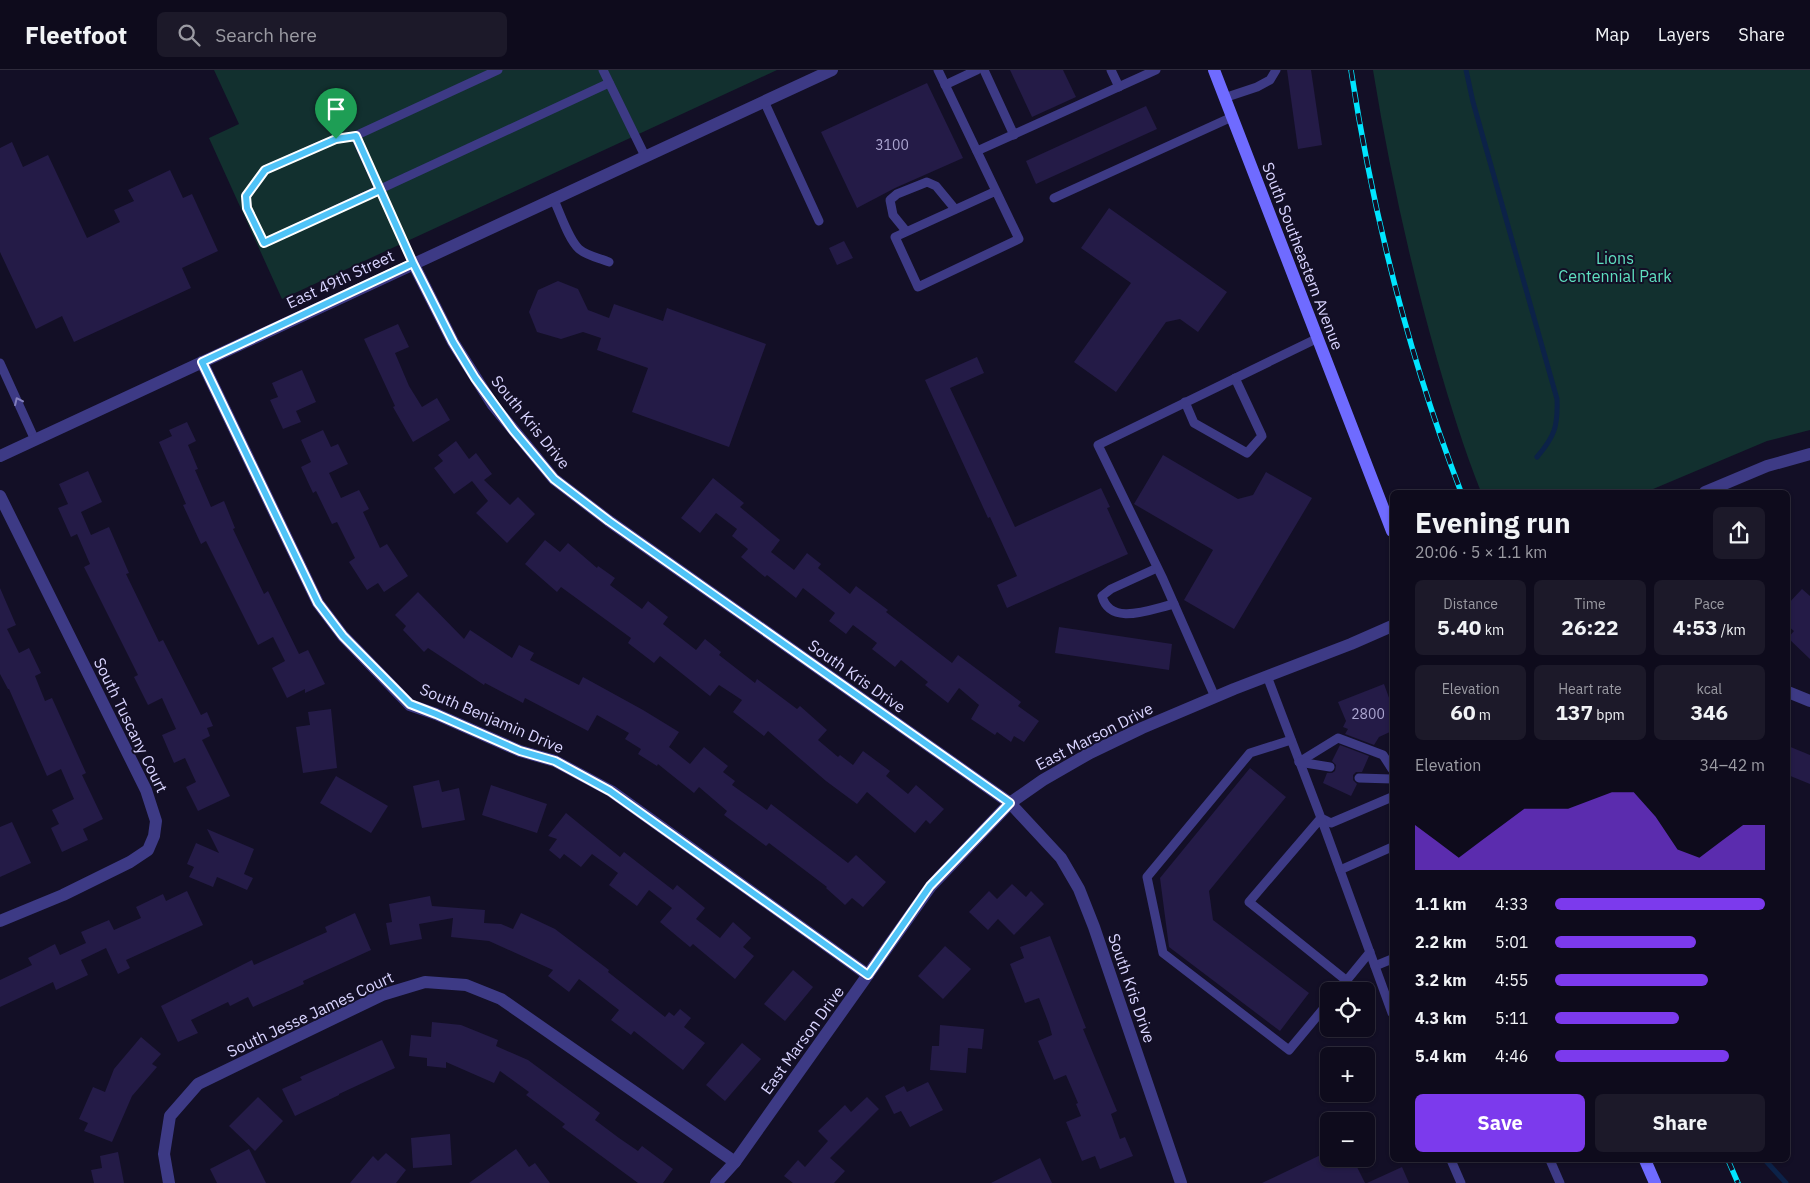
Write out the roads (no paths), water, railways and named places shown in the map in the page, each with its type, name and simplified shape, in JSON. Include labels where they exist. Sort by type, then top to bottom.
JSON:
[{"type":"main road","name":"South Southeastern Avenue","points":[[1214,70],[1390,526]]},
{"type":"main road","points":[[1646,1162],[1655,1183]]},
{"type":"street","name":"East 49th Street","points":[[0,456],[832,70]]},
{"type":"street","name":"South Kris Drive","points":[[413,263],[453,342],[475,378],[513,430],[554,479],[609,521],[1010,803],[1061,858],[1079,889],[1094,927],[1176,1182]]},
{"type":"street","name":"South Benjamin Drive","points":[[202,362],[318,603],[343,636],[410,704],[520,751],[555,761],[610,791],[868,975]]},
{"type":"street","points":[[1710,490],[1767,466],[1810,454]]},
{"type":"street","name":"South Tuscany Court","points":[[0,496],[146,790],[156,821],[154,836],[148,850],[130,862],[63,895],[0,922]]},
{"type":"street","name":"East Marson Drive","points":[[716,1183],[735,1162],[930,886],[1010,803],[1043,780],[1090,753],[1142,728],[1390,627]]},
{"type":"street","points":[[1790,693],[1810,701]]},
{"type":"street","name":"South Jesse James Court","points":[[169,1183],[164,1154],[170,1116],[198,1084],[382,995],[425,982],[466,985],[501,999],[735,1162]]},
{"type":"lane","points":[[498,70],[356,136],[336,139],[265,170],[246,196],[247,208],[264,243],[609,83]]},
{"type":"lane","points":[[603,70],[644,156]]},
{"type":"lane","points":[[938,70],[946,85],[977,151],[996,190],[1019,239],[918,287],[895,237],[996,190]]},
{"type":"lane","points":[[946,85],[978,70]]},
{"type":"lane","points":[[984,70],[1014,135]]},
{"type":"lane","points":[[1111,70],[1119,87]]},
{"type":"lane","points":[[977,151],[1156,70]]},
{"type":"lane","points":[[1224,98],[1257,87],[1270,80],[1276,70]]},
{"type":"lane","points":[[764,101],[819,221]]},
{"type":"lane","points":[[1054,198],[1232,117]]},
{"type":"lane","points":[[356,136],[413,263]]},
{"type":"lane","points":[[906,232],[893,214],[890,200],[897,194],[927,182],[936,186],[955,210]]},
{"type":"lane","points":[[553,198],[572,240],[579,249],[609,262]]},
{"type":"lane","points":[[1215,697],[1174,604],[1098,445],[1318,338]]},
{"type":"lane","points":[[0,363],[35,440]]},
{"type":"lane","points":[[1185,402],[1194,423],[1247,453],[1262,436],[1236,378]]},
{"type":"lane","points":[[1157,568],[1111,589],[1102,596],[1105,606],[1115,614],[1132,613],[1174,604]]},
{"type":"lane","points":[[1267,676],[1390,1007]]},
{"type":"lane","points":[[1299,762],[1338,738],[1383,755],[1390,766]]},
{"type":"lane","points":[[1291,740],[1250,753],[1147,877],[1163,953],[1289,1050],[1320,1013]]},
{"type":"lane","points":[[1299,762],[1330,767]]},
{"type":"lane","points":[[1359,778],[1390,779]]},
{"type":"lane","points":[[1321,818],[1331,823],[1390,798]]},
{"type":"lane","points":[[1321,818],[1249,902],[1347,980],[1370,952]]},
{"type":"lane","points":[[1340,870],[1390,848]]},
{"type":"lane","points":[[1375,966],[1390,961]]},
{"type":"lane","points":[[1452,1162],[1461,1183]]},
{"type":"lane","points":[[1551,1162],[1560,1183]]},
{"type":"waterway","points":[[1466,70],[1473,102],[1557,399],[1556,424],[1552,437],[1537,457]]},
{"type":"waterway","points":[[1767,1162],[1786,1183]]},
{"type":"railway","points":[[1351,70],[1370,178],[1395,284],[1425,389],[1460,490]]},
{"type":"railway","points":[[1729,1162],[1738,1183]]},
{"type":"park label","name":"Lions Centennial Park","points":[[1615,267]]}]
